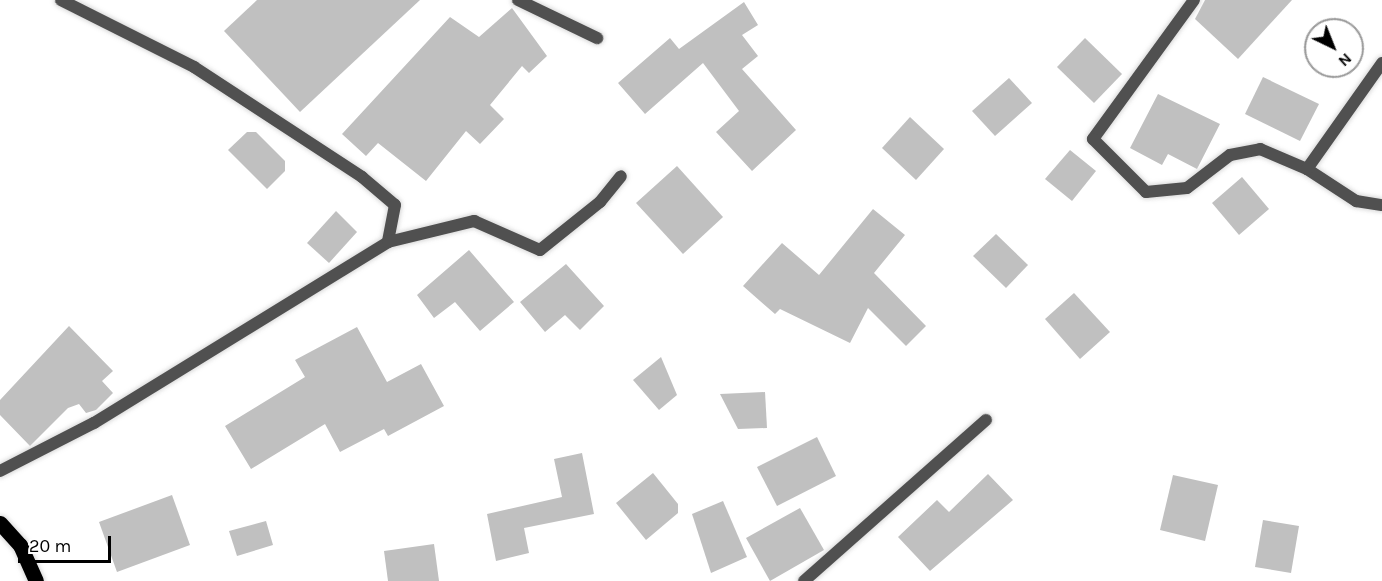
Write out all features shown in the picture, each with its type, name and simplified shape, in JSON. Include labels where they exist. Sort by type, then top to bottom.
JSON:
[{"type":"main road","points":[[0,524],[20,545],[36,581]]},
{"type":"street","points":[[61,0],[194,67],[362,177],[395,205],[388,242]]},
{"type":"street","points":[[518,0],[597,38]]},
{"type":"street","points":[[1194,0],[1093,139],[1146,192],[1187,188],[1230,155],[1260,148],[1307,169],[1356,201],[1382,205]]},
{"type":"street","points":[[1307,169],[1382,63]]},
{"type":"street","points":[[0,471],[94,423],[388,242],[474,221],[540,250],[600,202],[621,176]]},
{"type":"street","points":[[804,581],[986,420]]},
{"type":"building","points":[[257,0],[420,0],[300,112],[224,31]]},
{"type":"building","points":[[1205,0],[1292,0],[1238,59],[1195,19]]},
{"type":"building","points":[[744,2],[758,25],[742,35],[758,56],[742,69],[796,130],[752,171],[716,132],[739,111],[703,63],[645,114],[618,83],[670,38],[679,49]]},
{"type":"building","points":[[512,8],[547,56],[529,73],[522,66],[490,105],[504,119],[480,144],[466,131],[426,181],[378,143],[366,156],[342,134],[450,17],[479,37]]},
{"type":"building","points":[[1085,38],[1122,74],[1094,103],[1057,67]]},
{"type":"building","points":[[1263,77],[1319,104],[1300,141],[1245,114]]},
{"type":"building","points":[[1009,78],[1032,103],[995,136],[972,111]]},
{"type":"building","points":[[1158,94],[1220,124],[1197,169],[1168,154],[1162,165],[1130,148]]},
{"type":"building","points":[[910,117],[944,149],[916,180],[882,148]]},
{"type":"building","points":[[247,132],[256,132],[285,161],[285,171],[267,189],[228,150]]},
{"type":"building","points":[[1070,150],[1096,171],[1072,201],[1045,179]]},
{"type":"building","points":[[677,166],[723,217],[683,254],[636,203]]},
{"type":"building","points":[[1242,177],[1269,209],[1239,235],[1212,203]]},
{"type":"building","points":[[873,209],[905,235],[874,273],[926,326],[906,346],[868,308],[850,343],[780,309],[775,314],[743,286],[782,243],[819,275]]},
{"type":"building","points":[[336,211],[357,232],[329,263],[307,243]]},
{"type":"building","points":[[996,234],[1028,265],[1006,288],[973,256]]},
{"type":"building","points":[[469,250],[514,302],[480,331],[455,302],[434,318],[417,295]]},
{"type":"building","points":[[566,264],[604,306],[580,330],[565,315],[545,332],[520,302]]},
{"type":"building","points":[[1074,293],[1110,332],[1080,359],[1045,319]]},
{"type":"building","points":[[69,326],[113,371],[102,381],[113,393],[96,410],[86,413],[79,404],[68,408],[30,446],[0,415],[0,400]]},
{"type":"building","points":[[357,327],[387,382],[421,364],[444,406],[388,436],[384,429],[340,452],[325,424],[251,469],[225,426],[305,377],[295,360]]},
{"type":"building","points":[[661,357],[677,395],[659,410],[633,380]]},
{"type":"building","points":[[765,392],[767,428],[738,429],[720,394]]},
{"type":"building","points":[[817,437],[836,476],[777,506],[757,467]]},
{"type":"building","points":[[582,453],[594,514],[524,528],[529,553],[496,561],[487,514],[562,497],[554,459]]},
{"type":"building","points":[[653,473],[678,504],[678,513],[646,540],[616,503]]},
{"type":"building","points":[[988,474],[1013,500],[930,571],[898,537],[937,500],[949,512]]},
{"type":"building","points":[[1173,475],[1218,485],[1205,541],[1160,530]]},
{"type":"building","points":[[172,495],[190,545],[117,572],[99,522]]},
{"type":"building","points":[[723,501],[747,557],[711,573],[692,514]]},
{"type":"building","points":[[800,508],[824,550],[770,581],[746,538]]},
{"type":"building","points":[[1263,520],[1299,526],[1291,573],[1255,567]]},
{"type":"building","points":[[266,521],[273,545],[237,556],[229,531]]},
{"type":"building","points":[[434,544],[439,581],[388,581],[384,551]]}]
